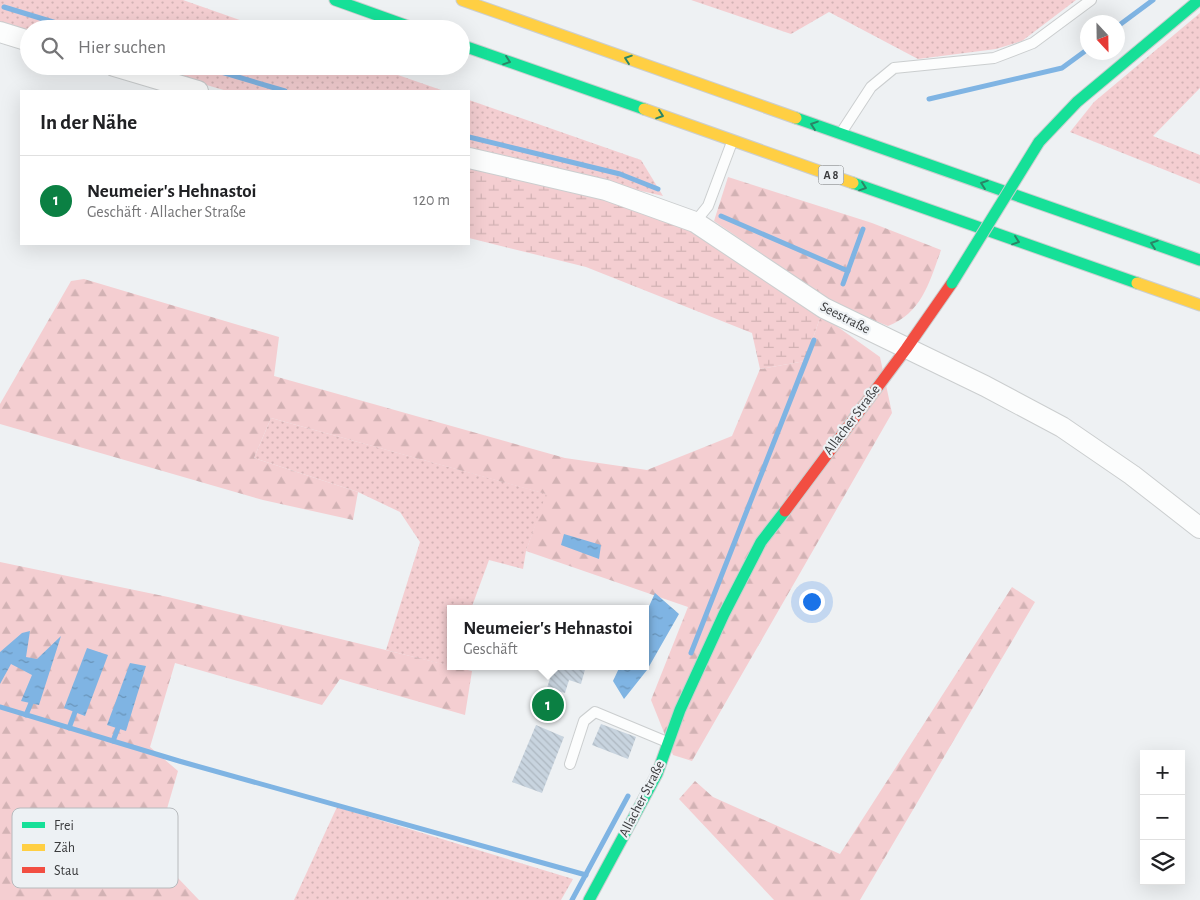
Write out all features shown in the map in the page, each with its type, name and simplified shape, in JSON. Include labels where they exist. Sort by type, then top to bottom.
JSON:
[{"type":"main road","points":[[335,0],[391,20]]},
{"type":"main road","points":[[462,0],[1200,260]]},
{"type":"main road","name":"Allacher Straße","points":[[589,900],[657,774],[680,710],[720,622],[761,542],[906,349],[952,283],[1039,142],[1077,102],[1199,0]]},
{"type":"main road","name":"A 8","points":[[470,48],[1200,305]]},
{"type":"street","points":[[0,32],[20,38]]},
{"type":"street","points":[[144,75],[195,90]]},
{"type":"street","name":"Seestraße","points":[[470,158],[606,190],[695,222],[824,308],[985,386],[1062,427],[1132,475],[1200,528]]},
{"type":"lane","points":[[840,134],[871,87],[894,68],[994,58],[1033,43],[1091,0]]},
{"type":"lane","points":[[695,222],[708,206],[733,141]]},
{"type":"lane","points":[[570,764],[584,721],[595,712],[668,743]]},
{"type":"green space","points":[[0,0],[183,0],[240,20],[20,20],[20,31],[0,25]]},
{"type":"green space","points":[[691,0],[1076,0],[1022,41],[996,49],[918,59],[829,12],[791,34]]},
{"type":"green space","points":[[1200,13],[1200,88],[1153,136],[1200,155],[1200,184],[1070,132],[1094,102]]},
{"type":"green space","points":[[173,75],[398,75],[441,90],[224,90]]},
{"type":"green space","points":[[470,100],[641,160],[663,196],[470,151]]},
{"type":"green space","points":[[470,164],[604,196],[690,226],[821,315],[805,361],[760,369],[752,333],[586,267],[470,238]]},
{"type":"green space","points":[[728,177],[872,223],[941,250],[923,295],[909,313],[888,326],[838,306],[714,221]]},
{"type":"green space","points":[[84,279],[279,337],[274,376],[565,458],[647,470],[732,436],[760,369],[805,361],[821,315],[880,357],[892,413],[692,761],[673,755],[651,700],[688,607],[526,551],[546,494],[271,418],[254,458],[358,492],[353,520],[263,500],[0,424],[0,404],[71,281]]},
{"type":"green space","points":[[271,418],[547,494],[526,551],[523,569],[489,560],[472,605],[447,605],[447,665],[386,650],[420,542],[400,512],[358,492],[254,458]]},
{"type":"green space","points":[[0,562],[168,597],[447,665],[447,670],[472,671],[465,715],[340,679],[322,705],[175,663],[150,747],[178,771],[167,808],[12,808],[12,888],[178,888],[178,878],[199,900],[0,900]]},
{"type":"green space","points":[[1012,587],[1035,602],[860,900],[774,900],[679,799],[695,781],[713,797],[840,854]]},
{"type":"green space","points":[[337,807],[573,879],[561,900],[294,900]]},
{"type":"water","points":[[564,534],[601,545],[599,559],[561,545]]},
{"type":"water","points":[[655,593],[679,614],[649,666],[649,606]]},
{"type":"water","points":[[30,631],[26,657],[37,659],[61,636],[39,705],[21,701],[32,675],[11,664],[0,684],[0,652],[22,633]]},
{"type":"water","points":[[87,648],[108,655],[85,716],[64,708]]},
{"type":"water","points":[[130,663],[146,666],[126,731],[107,725]]},
{"type":"water","points":[[618,670],[647,670],[624,699],[613,681]]},
{"type":"building","points":[[553,670],[585,670],[581,684],[569,680],[565,693],[547,688]]},
{"type":"building","points":[[601,724],[636,737],[628,759],[592,745]]},
{"type":"building","points":[[536,725],[564,737],[542,793],[512,782]]},
{"type":"waterway","points":[[1125,21],[1153,0]]},
{"type":"waterway","points":[[4,7],[47,20]]},
{"type":"waterway","points":[[929,99],[1062,68],[1080,55]]},
{"type":"waterway","points":[[231,75],[282,90]]},
{"type":"waterway","points":[[470,137],[620,174],[658,189]]},
{"type":"waterway","points":[[721,216],[848,271]]},
{"type":"waterway","points":[[843,284],[863,229]]},
{"type":"waterway","points":[[691,653],[814,340]]},
{"type":"waterway","points":[[26,715],[31,703]]},
{"type":"waterway","points":[[0,707],[179,761],[586,875]]},
{"type":"waterway","points":[[69,728],[75,712]]},
{"type":"waterway","points":[[113,741],[118,728]]},
{"type":"waterway","points":[[572,900],[628,796]]},
{"type":"traffic: fast","points":[[335,0],[391,20]]},
{"type":"traffic: fast","points":[[1039,142],[1077,102],[1199,0]]},
{"type":"traffic: fast","points":[[470,48],[644,109]]},
{"type":"traffic: fast","points":[[796,118],[1200,260]]},
{"type":"traffic: fast","points":[[952,283],[1039,142]]},
{"type":"traffic: fast","points":[[853,183],[1137,283]]},
{"type":"traffic: fast","points":[[589,900],[657,774],[680,710],[724,614],[761,542],[785,511]]},
{"type":"traffic: slow","points":[[462,0],[796,118]]},
{"type":"traffic: slow","points":[[644,109],[853,183]]},
{"type":"traffic: slow","points":[[1137,283],[1200,305]]},
{"type":"traffic: jam","points":[[785,511],[906,349],[952,283]]},
{"type":"place","name":"Neumeier's Hehnastoi","points":[[548,705]]}]
